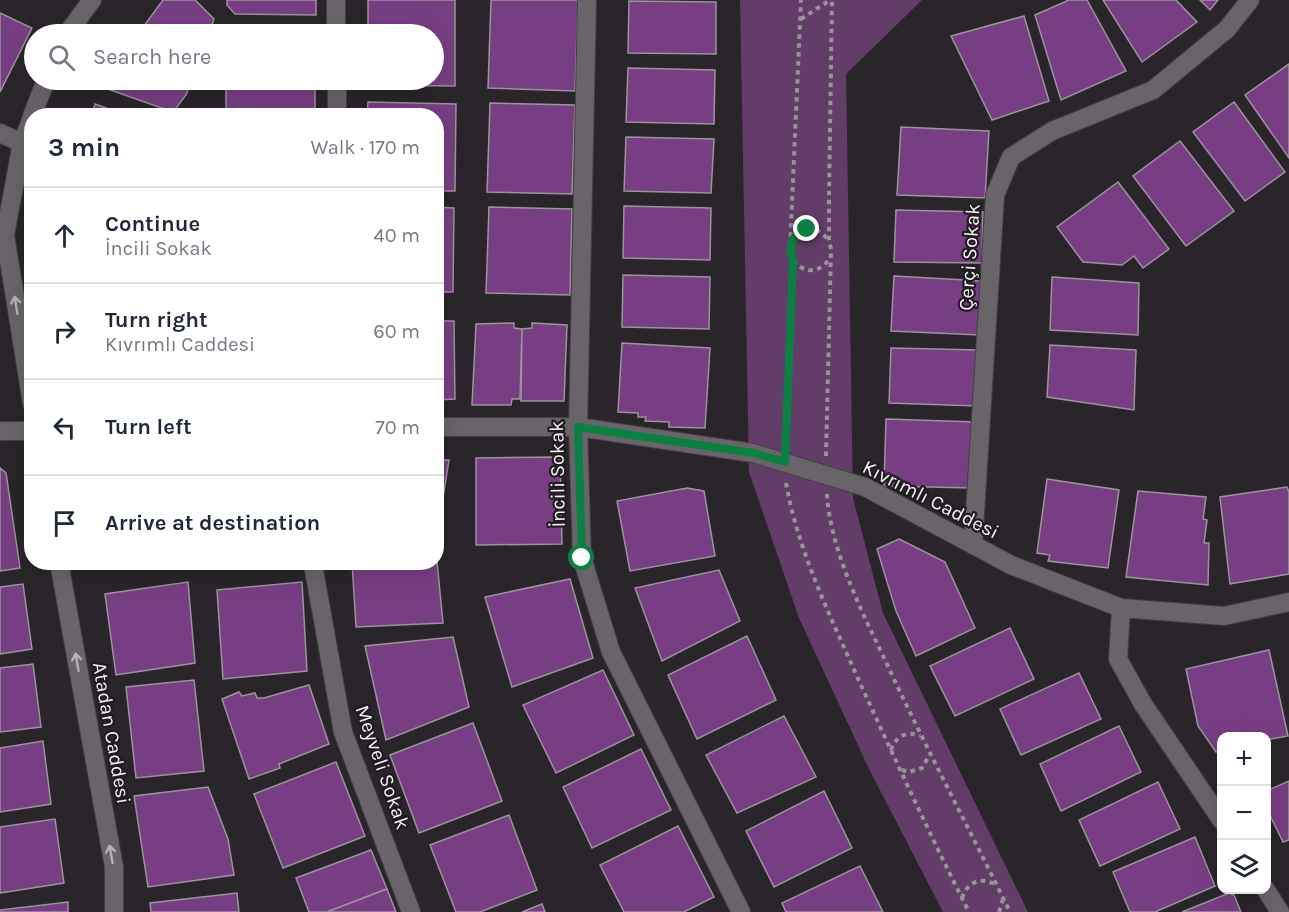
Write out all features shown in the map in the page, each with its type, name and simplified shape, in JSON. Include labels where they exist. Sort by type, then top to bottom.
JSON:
[{"type":"street","points":[[74,24],[92,0]]},
{"type":"street","points":[[336,0],[336,24]]},
{"type":"street","name":"İncili Sokak","points":[[587,0],[578,427],[582,558],[611,652],[741,912]]},
{"type":"street","name":"Çerçi Sokak","points":[[973,545],[995,195],[1011,157],[1052,131],[1153,90],[1227,29],[1250,0]]},
{"type":"street","points":[[35,108],[42,90]]},
{"type":"street","points":[[337,90],[337,108]]},
{"type":"street","points":[[0,133],[22,143]]},
{"type":"street","points":[[24,138],[5,235],[24,355]]},
{"type":"street","name":"Kıvrımlı Caddesi","points":[[444,427],[578,427],[753,453],[865,487],[1011,565],[1121,608],[1224,616],[1289,602]]},
{"type":"street","points":[[0,431],[24,431]]},
{"type":"street","name":"Atadan Caddesi","points":[[60,570],[114,867],[114,912]]},
{"type":"street","name":"Meyveli Sokak","points":[[314,570],[343,732],[411,912]]},
{"type":"street","points":[[1121,608],[1118,659],[1143,704],[1217,815]]},
{"type":"street","points":[[1269,894],[1280,912]]},
{"type":"path","points":[[801,0],[790,248],[793,261],[785,462],[790,506],[814,581],[891,751],[969,912]]},
{"type":"path","points":[[800,20],[831,0]]},
{"type":"path","points":[[831,0],[829,240],[831,255],[827,499],[843,564],[856,598],[921,736],[1010,912]]},
{"type":"path","points":[[792,241],[807,229],[819,231],[829,240]]},
{"type":"path","points":[[793,261],[802,268],[814,270],[826,264],[831,255]]},
{"type":"path","points":[[891,751],[897,739],[902,735],[921,736]]},
{"type":"path","points":[[901,770],[909,772],[922,768],[930,753]]},
{"type":"path","points":[[962,898],[964,891],[974,882],[986,881],[998,888]]},
{"type":"path","points":[[999,912],[1003,897]]},
{"type":"shaded area","points":[[740,0],[922,0],[846,74],[853,498],[883,613],[1028,912],[943,912],[869,769],[799,618],[749,472]]},
{"type":"building","points":[[163,0],[195,0],[214,19],[212,24],[145,24]]},
{"type":"building","points":[[227,0],[316,0],[316,15],[235,14],[227,5]]},
{"type":"building","points":[[368,0],[455,0],[455,86],[444,86],[444,24],[368,24]]},
{"type":"building","points":[[491,0],[578,0],[575,91],[488,88]]},
{"type":"building","points":[[1069,0],[1087,0],[1126,71],[1061,100],[1035,15]]},
{"type":"building","points":[[1103,0],[1176,0],[1197,22],[1142,62]]},
{"type":"building","points":[[1200,0],[1218,0],[1210,10]]},
{"type":"building","points":[[629,1],[716,2],[716,54],[628,53]]},
{"type":"building","points":[[0,13],[24,24],[24,44],[0,92]]},
{"type":"building","points":[[1024,16],[1049,101],[992,120],[951,36]]},
{"type":"building","points":[[1289,64],[1289,158],[1245,95]]},
{"type":"building","points":[[628,68],[715,70],[714,124],[626,122]]},
{"type":"building","points":[[110,90],[188,90],[176,108],[162,108]]},
{"type":"building","points":[[226,90],[315,90],[315,108],[226,108]]},
{"type":"building","points":[[368,102],[456,104],[455,191],[444,191],[444,108],[368,108]]},
{"type":"building","points":[[1234,102],[1285,172],[1245,201],[1193,132]]},
{"type":"building","points":[[490,103],[575,105],[572,194],[487,192]]},
{"type":"building","points":[[95,104],[106,108],[94,108]]},
{"type":"building","points":[[901,127],[989,131],[985,198],[897,195]]},
{"type":"building","points":[[626,137],[714,139],[711,193],[624,191]]},
{"type":"building","points":[[1180,141],[1234,211],[1186,246],[1133,176]]},
{"type":"building","points":[[1118,182],[1169,249],[1143,268],[1134,256],[1122,265],[1083,262],[1057,227]]},
{"type":"building","points":[[624,206],[711,208],[710,260],[623,258]]},
{"type":"building","points":[[444,207],[454,208],[453,292],[444,292]]},
{"type":"building","points":[[489,207],[572,209],[570,295],[486,293]]},
{"type":"building","points":[[896,210],[983,212],[982,263],[894,262]]},
{"type":"building","points":[[623,275],[710,277],[709,329],[622,327]]},
{"type":"building","points":[[894,276],[983,281],[980,335],[891,331]]},
{"type":"building","points":[[1052,277],[1139,283],[1138,335],[1050,330]]},
{"type":"building","points":[[444,321],[454,321],[455,399],[444,400]]},
{"type":"building","points":[[514,323],[514,328],[522,329],[520,399],[512,399],[511,405],[472,405],[476,324]]},
{"type":"building","points":[[532,323],[567,325],[564,401],[521,401],[522,329],[532,328]]},
{"type":"building","points":[[622,343],[710,348],[705,428],[669,427],[669,422],[645,421],[646,417],[638,417],[638,413],[618,412]]},
{"type":"building","points":[[1050,345],[1136,350],[1134,410],[1047,397]]},
{"type":"building","points":[[891,348],[979,350],[977,406],[889,403]]},
{"type":"building","points":[[886,419],[975,422],[973,488],[884,486]]},
{"type":"building","points":[[560,457],[562,544],[476,545],[476,458]]},
{"type":"building","points":[[444,460],[449,460],[444,492]]},
{"type":"building","points":[[0,468],[6,473],[20,568],[0,571]]},
{"type":"building","points":[[1047,479],[1119,490],[1108,568],[1048,561],[1050,555],[1037,553]]},
{"type":"building","points":[[1287,487],[1289,492],[1289,574],[1230,584],[1220,497]]},
{"type":"building","points":[[687,488],[704,491],[715,556],[630,571],[617,501]]},
{"type":"building","points":[[1138,491],[1206,497],[1203,519],[1207,520],[1204,543],[1209,543],[1208,585],[1126,577]]},
{"type":"building","points":[[899,539],[945,562],[975,628],[916,656],[896,611],[877,549]]},
{"type":"building","points":[[352,570],[438,570],[443,623],[356,627]]},
{"type":"building","points":[[719,570],[740,621],[662,661],[635,588]]},
{"type":"building","points":[[570,579],[593,658],[512,687],[485,597]]},
{"type":"building","points":[[188,582],[195,663],[116,675],[105,594]]},
{"type":"building","points":[[302,582],[307,671],[223,679],[217,590]]},
{"type":"building","points":[[23,584],[32,649],[0,654],[0,587]]},
{"type":"building","points":[[1010,628],[1034,679],[955,716],[930,666]]},
{"type":"building","points":[[747,636],[776,700],[697,739],[668,675]]},
{"type":"building","points":[[453,637],[469,707],[386,740],[365,646]]},
{"type":"building","points":[[1269,650],[1288,736],[1271,739],[1271,732],[1217,732],[1216,752],[1198,726],[1186,669]]},
{"type":"building","points":[[33,664],[41,727],[0,732],[0,668]]},
{"type":"building","points":[[603,670],[634,735],[556,773],[523,705]]},
{"type":"building","points":[[1079,673],[1101,719],[1021,755],[1000,709]]},
{"type":"building","points":[[194,680],[204,771],[136,778],[126,687]]},
{"type":"building","points":[[309,685],[329,744],[279,764],[280,768],[249,779],[222,699],[239,692],[242,696],[255,693],[257,698],[264,698]]},
{"type":"building","points":[[784,716],[816,777],[737,813],[706,755]]},
{"type":"building","points":[[473,723],[502,801],[419,833],[390,755]]},
{"type":"building","points":[[1119,726],[1141,772],[1061,811],[1040,764]]},
{"type":"building","points":[[43,741],[51,804],[0,812],[0,748]]},
{"type":"building","points":[[641,749],[671,810],[592,848],[563,787]]},
{"type":"building","points":[[336,762],[365,836],[283,868],[254,794]]},
{"type":"building","points":[[1289,781],[1289,840],[1283,842],[1271,817],[1271,789]]},
{"type":"building","points":[[1158,782],[1180,829],[1100,866],[1079,820]]},
{"type":"building","points":[[208,787],[228,839],[234,875],[148,887],[134,796]]},
{"type":"building","points":[[824,791],[852,848],[774,887],[746,831]]},
{"type":"building","points":[[509,815],[537,890],[480,912],[456,912],[430,845]]},
{"type":"building","points":[[55,819],[64,883],[0,893],[0,827]]},
{"type":"building","points":[[678,826],[714,897],[684,912],[624,912],[600,865]]},
{"type":"building","points":[[1195,837],[1215,886],[1155,912],[1130,912],[1113,872]]},
{"type":"building","points":[[371,850],[387,889],[327,912],[309,912],[296,878]]},
{"type":"building","points":[[860,866],[883,912],[786,912],[782,903]]},
{"type":"building","points":[[387,889],[396,912],[327,912]]},
{"type":"building","points":[[237,893],[239,912],[151,912],[150,903]]},
{"type":"building","points":[[1232,894],[1241,912],[1182,912]]},
{"type":"building","points":[[68,902],[68,912],[0,912],[0,910]]},
{"type":"building","points":[[542,904],[545,912],[522,912]]},
{"type":"route","points":[[582,558],[578,427],[753,453],[785,462],[793,261],[790,248],[796,236],[807,229]]}]
